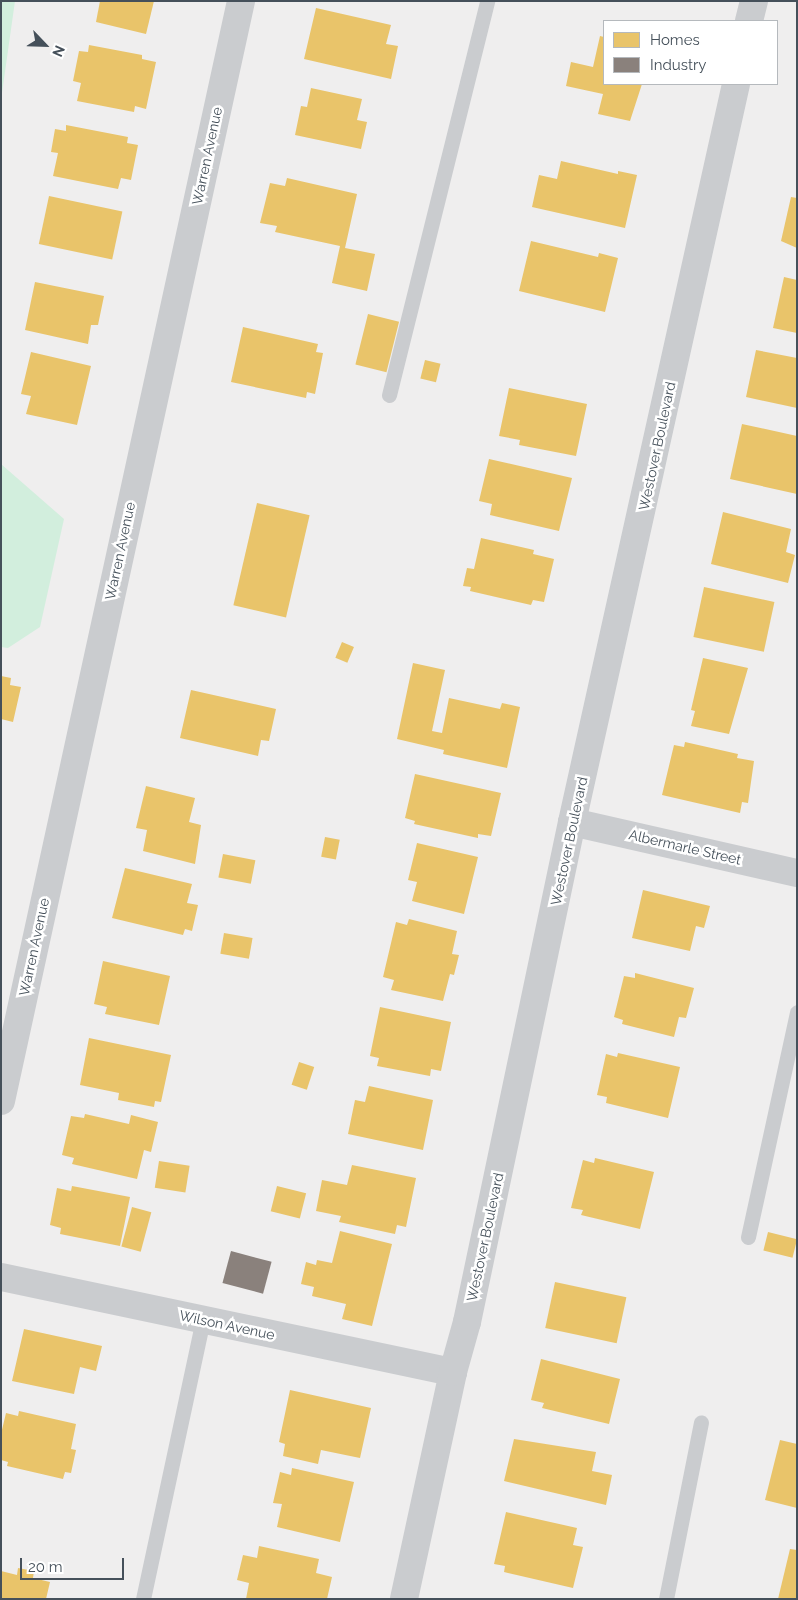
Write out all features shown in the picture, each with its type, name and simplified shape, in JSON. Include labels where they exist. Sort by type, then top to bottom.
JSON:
[{"type":"street","name":"Warren Avenue","points":[[1,1102],[241,1]]},
{"type":"street","points":[[750,20],[754,1]]},
{"type":"street","name":"Westover Boulevard","points":[[404,1599],[453,1372],[467,1322],[572,822],[736,85]]},
{"type":"street","name":"Albermarle Street","points":[[572,822],[797,874]]},
{"type":"street","name":"Wilson Avenue","points":[[1,1277],[453,1372]]},
{"type":"lane","points":[[389,395],[487,1]]},
{"type":"lane","points":[[748,1237],[797,1012]]},
{"type":"lane","points":[[143,1599],[202,1320]]},
{"type":"lane","points":[[666,1599],[702,1422]]},
{"type":"green space","points":[[1,1],[15,1],[1,100]]},
{"type":"green space","points":[[1,464],[64,519],[40,627],[8,648],[1,647]]},
{"type":"building: Homes","points":[[100,1],[154,1],[146,34],[96,22]]},
{"type":"building: Homes","points":[[316,8],[391,25],[386,44],[398,46],[391,79],[304,59]]},
{"type":"building: Homes","points":[[600,36],[603,37],[603,85],[642,85],[630,121],[598,114],[603,94],[566,86],[571,62],[593,67]]},
{"type":"building: Homes","points":[[89,45],[142,55],[142,59],[156,62],[146,109],[135,106],[134,112],[77,101],[81,83],[73,81],[79,51],[88,52]]},
{"type":"building: Homes","points":[[311,88],[362,99],[357,120],[367,122],[361,149],[295,135],[301,106],[307,107]]},
{"type":"building: Homes","points":[[66,125],[128,137],[127,143],[138,145],[131,180],[121,178],[118,189],[53,176],[58,153],[51,152],[55,129],[66,131]]},
{"type":"building: Homes","points":[[561,161],[618,174],[618,171],[637,175],[625,228],[532,207],[539,175],[557,179]]},
{"type":"building: Homes","points":[[287,178],[357,194],[345,248],[375,254],[367,291],[332,283],[340,246],[275,232],[277,226],[260,223],[270,183],[285,186]]},
{"type":"building: Homes","points":[[49,196],[122,212],[112,260],[39,244]]},
{"type":"building: Homes","points":[[791,197],[797,198],[797,248],[781,241]]},
{"type":"building: Homes","points":[[531,241],[598,257],[599,253],[618,258],[605,312],[519,291]]},
{"type":"building: Homes","points":[[784,277],[797,280],[797,333],[773,328]]},
{"type":"building: Homes","points":[[35,282],[104,296],[98,325],[91,325],[88,344],[25,330]]},
{"type":"building: Homes","points":[[368,314],[399,322],[386,372],[355,364]]},
{"type":"building: Homes","points":[[243,327],[318,344],[316,352],[323,353],[315,394],[307,392],[306,398],[231,382]]},
{"type":"building: Homes","points":[[756,350],[797,358],[797,408],[746,397]]},
{"type":"building: Homes","points":[[31,352],[91,366],[77,425],[26,414],[31,396],[21,394]]},
{"type":"building: Homes","points":[[425,360],[441,364],[436,382],[420,378]]},
{"type":"building: Homes","points":[[509,388],[587,404],[576,456],[519,445],[520,440],[499,436]]},
{"type":"building: Homes","points":[[742,424],[797,436],[797,494],[730,479]]},
{"type":"building: Homes","points":[[489,459],[572,478],[559,531],[490,515],[492,504],[479,501]]},
{"type":"building: Homes","points":[[257,503],[310,515],[286,617],[233,605]]},
{"type":"building: Homes","points":[[723,512],[791,529],[786,552],[795,555],[788,583],[711,564]]},
{"type":"building: Homes","points":[[481,538],[534,550],[533,554],[554,559],[544,602],[533,600],[531,605],[470,591],[471,587],[463,586],[467,568],[474,569]]},
{"type":"building: Homes","points":[[704,587],[774,602],[764,652],[693,637]]},
{"type":"building: Homes","points":[[342,642],[354,647],[347,663],[335,658]]},
{"type":"building: Homes","points":[[703,658],[748,668],[729,734],[691,726],[695,711],[691,710]]},
{"type":"building: Homes","points":[[413,663],[445,670],[432,731],[442,733],[449,698],[500,709],[502,703],[520,707],[507,768],[443,754],[444,750],[397,739]]},
{"type":"building: Homes","points":[[1,676],[11,678],[10,685],[21,687],[13,722],[1,719]]},
{"type":"building: Homes","points":[[191,690],[276,709],[269,741],[261,740],[258,756],[180,738]]},
{"type":"building: Homes","points":[[685,742],[738,754],[737,758],[754,761],[748,803],[742,802],[740,813],[662,795],[674,745],[684,747]]},
{"type":"building: Homes","points":[[415,774],[501,793],[491,836],[478,834],[478,838],[414,824],[415,821],[405,818]]},
{"type":"building: Homes","points":[[146,786],[195,798],[189,822],[201,825],[195,864],[143,851],[147,830],[136,828]]},
{"type":"building: Homes","points":[[325,837],[340,840],[336,859],[321,857]]},
{"type":"building: Homes","points":[[417,843],[478,857],[464,914],[412,901],[417,882],[408,880]]},
{"type":"building: Homes","points":[[223,854],[255,860],[251,884],[218,878]]},
{"type":"building: Homes","points":[[125,868],[192,884],[187,903],[198,905],[192,931],[185,929],[183,935],[112,918]]},
{"type":"building: Homes","points":[[643,890],[710,906],[704,928],[696,926],[690,951],[632,938]]},
{"type":"building: Homes","points":[[409,919],[457,931],[452,954],[459,955],[454,975],[450,974],[443,1001],[391,990],[394,980],[383,977],[396,922],[407,925]]},
{"type":"building: Homes","points":[[224,933],[253,938],[249,959],[220,954]]},
{"type":"building: Homes","points":[[103,961],[170,976],[159,1025],[105,1014],[107,1007],[94,1004]]},
{"type":"building: Homes","points":[[635,973],[694,988],[686,1018],[679,1017],[674,1037],[622,1024],[623,1020],[614,1017],[624,976],[635,978]]},
{"type":"building: Homes","points":[[380,1007],[451,1022],[441,1071],[431,1069],[430,1076],[377,1066],[379,1058],[370,1056]]},
{"type":"building: Homes","points":[[89,1038],[171,1055],[161,1102],[155,1101],[154,1107],[118,1100],[119,1093],[80,1085]]},
{"type":"building: Homes","points":[[618,1053],[680,1067],[668,1118],[606,1103],[607,1097],[597,1095],[606,1054],[617,1057]]},
{"type":"building: Homes","points":[[299,1062],[314,1067],[307,1090],[292,1085]]},
{"type":"building: Homes","points":[[369,1086],[433,1100],[423,1150],[348,1134],[355,1100],[365,1102]]},
{"type":"building: Homes","points":[[85,1114],[129,1124],[131,1115],[158,1122],[151,1152],[144,1150],[137,1179],[72,1164],[74,1158],[62,1155],[71,1116],[84,1118]]},
{"type":"building: Homes","points":[[595,1158],[654,1172],[640,1229],[581,1215],[583,1210],[571,1208],[583,1160],[594,1163]]},
{"type":"building: Homes","points":[[159,1161],[190,1166],[185,1193],[155,1188]]},
{"type":"building: Homes","points":[[352,1165],[416,1178],[406,1227],[397,1225],[395,1234],[339,1222],[341,1216],[316,1211],[322,1180],[347,1185]]},
{"type":"building: Homes","points":[[72,1186],[130,1197],[120,1246],[60,1234],[61,1228],[50,1225],[57,1188],[71,1191]]},
{"type":"building: Homes","points":[[277,1186],[306,1193],[300,1218],[271,1211]]},
{"type":"building: Homes","points":[[132,1207],[151,1212],[141,1252],[121,1247]]},
{"type":"building: Homes","points":[[340,1231],[392,1244],[372,1326],[342,1319],[346,1304],[312,1296],[314,1287],[301,1284],[306,1262],[316,1265],[317,1260],[332,1263]]},
{"type":"building: Homes","points":[[768,1232],[797,1239],[793,1258],[763,1250]]},
{"type":"building: Homes","points":[[555,1282],[626,1297],[617,1343],[545,1328]]},
{"type":"building: Homes","points":[[24,1329],[102,1346],[96,1371],[80,1367],[74,1394],[12,1381]]},
{"type":"building: Homes","points":[[541,1359],[620,1379],[609,1424],[542,1408],[544,1403],[531,1400]]},
{"type":"building: Homes","points":[[290,1390],[371,1408],[360,1458],[321,1450],[318,1464],[283,1456],[285,1444],[279,1442]]},
{"type":"building: Homes","points":[[19,1411],[76,1424],[71,1449],[76,1450],[71,1473],[65,1472],[63,1479],[7,1466],[8,1462],[1,1460],[1,1434],[6,1413],[18,1416]]},
{"type":"building: Homes","points":[[514,1439],[596,1452],[592,1471],[612,1475],[606,1505],[504,1481]]},
{"type":"building: Homes","points":[[780,1440],[797,1444],[797,1508],[765,1500]]},
{"type":"building: Homes","points":[[292,1468],[354,1482],[340,1542],[277,1527],[282,1504],[273,1503],[280,1472],[291,1475]]},
{"type":"building: Homes","points":[[506,1512],[577,1528],[573,1545],[583,1547],[573,1588],[504,1572],[505,1566],[494,1564]]},
{"type":"building: Homes","points":[[259,1546],[319,1559],[316,1573],[332,1577],[327,1599],[246,1599],[249,1583],[237,1580],[243,1555],[257,1558]]},
{"type":"building: Homes","points":[[790,1549],[797,1550],[797,1599],[778,1599]]},
{"type":"building: Homes","points":[[18,1568],[34,1571],[33,1578],[50,1582],[46,1599],[1,1599],[1,1571],[17,1575]]},
{"type":"building: Industry","points":[[231,1251],[272,1262],[263,1294],[222,1283]]}]
